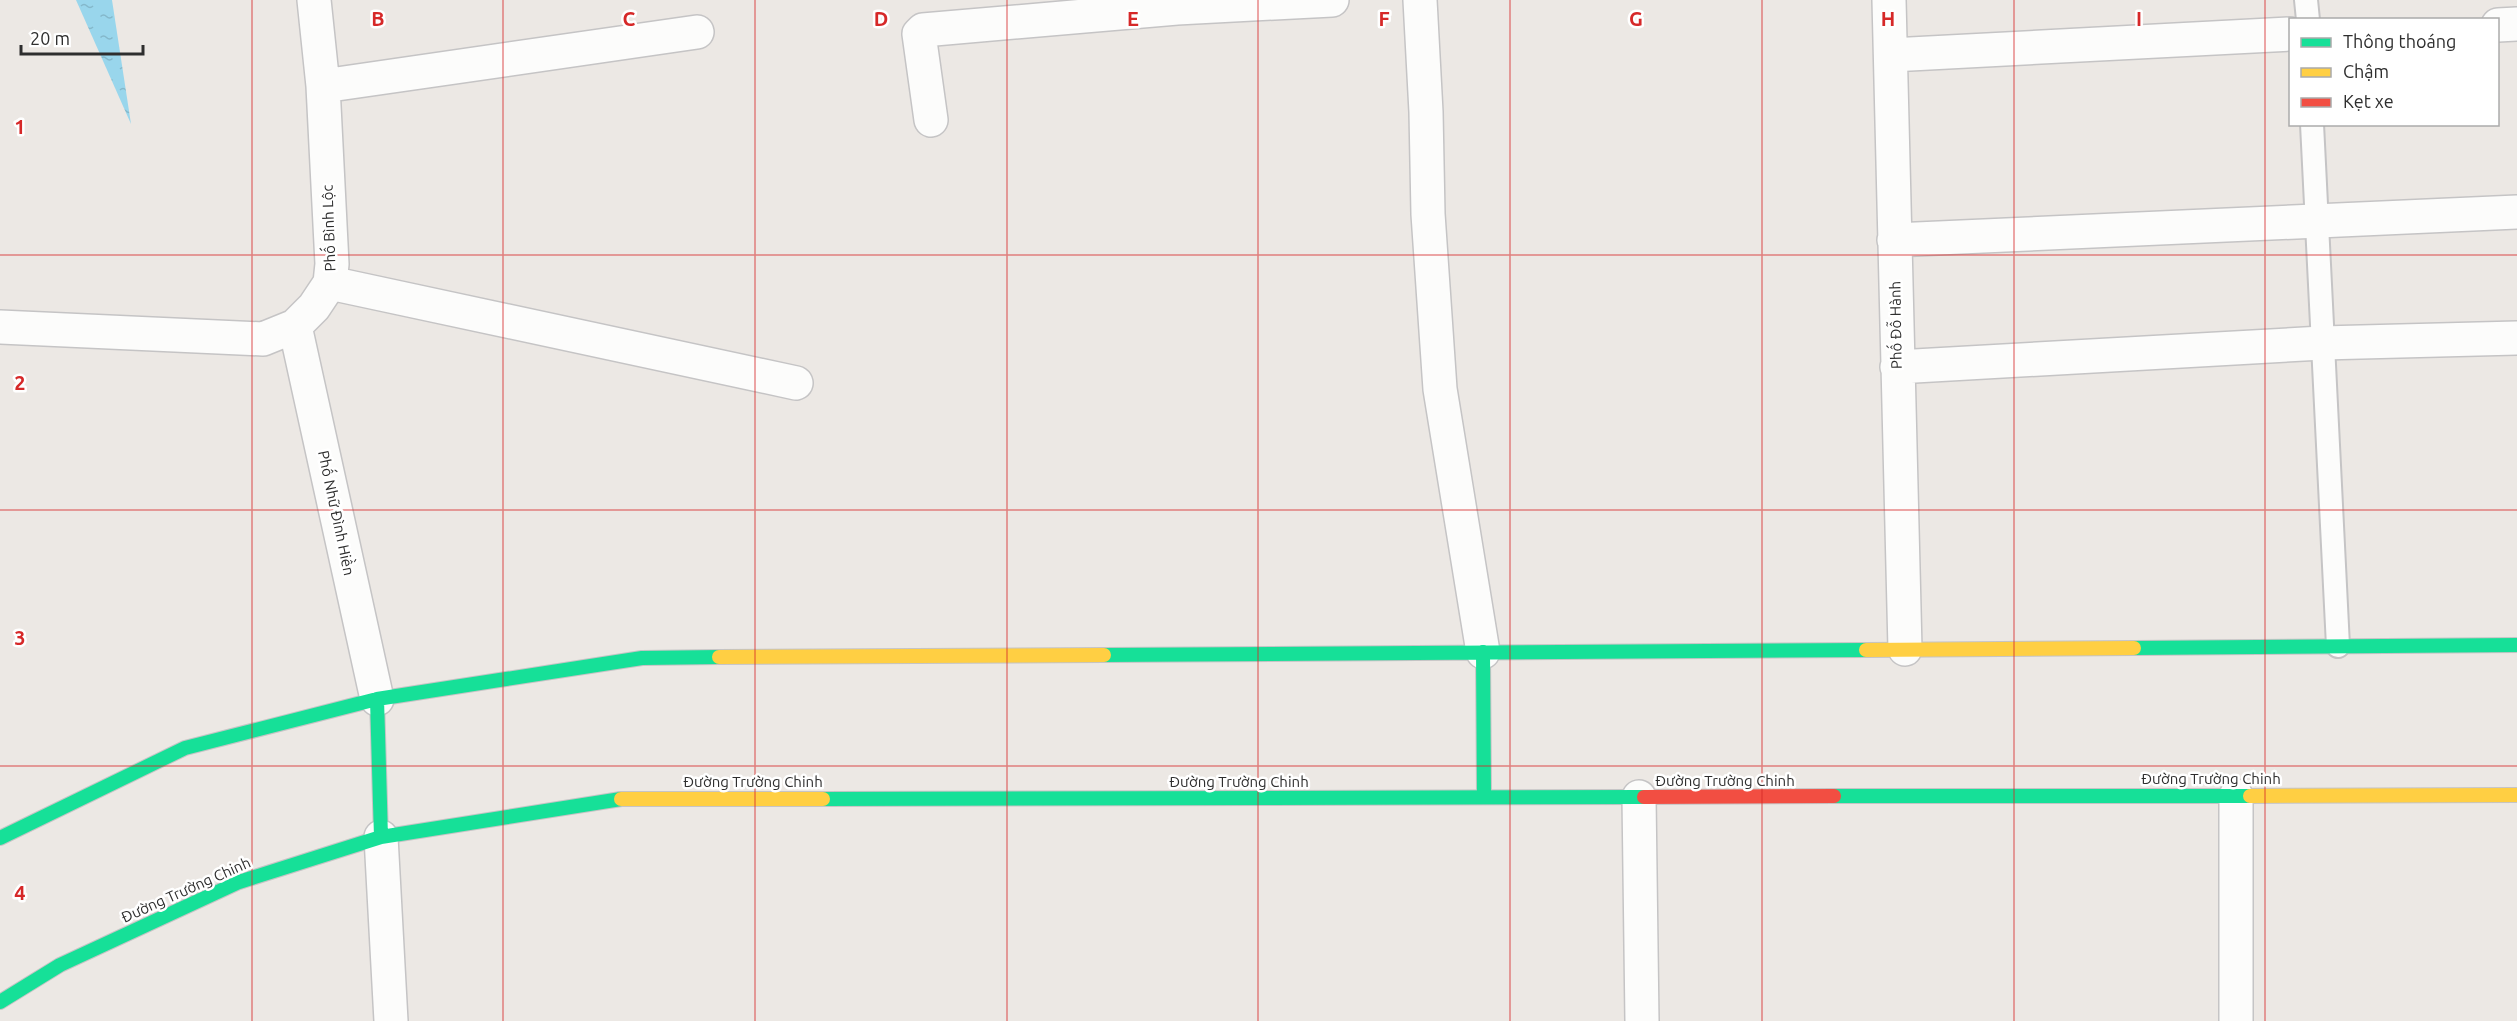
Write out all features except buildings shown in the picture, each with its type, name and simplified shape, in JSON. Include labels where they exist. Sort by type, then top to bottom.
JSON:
[{"type":"main road","points":[[0,838],[185,748],[376,699],[642,658],[2517,645]]},
{"type":"main road","points":[[1483,652],[1484,798]]},
{"type":"main road","points":[[376,699],[381,837]]},
{"type":"main road","name":"Đường Trường Chinh","points":[[0,1002],[60,965],[239,882],[381,837],[611,799],[2517,795]]},
{"type":"street","name":"Phố Bình Lộc","points":[[0,327],[263,339],[295,326],[314,307],[330,283],[332,264],[323,86],[314,0]]},
{"type":"street","points":[[931,120],[920,32],[955,26],[1176,4],[1332,0]]},
{"type":"street","points":[[1420,0],[1426,112],[1428,214],[1440,389],[1483,652]]},
{"type":"street","name":"Phố Đỗ Hành","points":[[1889,0],[1905,649]]},
{"type":"street","points":[[2499,25],[2517,24]]},
{"type":"street","points":[[323,86],[697,32]]},
{"type":"street","points":[[1891,54],[2289,34]]},
{"type":"street","points":[[1894,240],[2517,212]]},
{"type":"street","points":[[330,283],[796,383]]},
{"type":"street","name":"Phố Nhữ Đình Hiền","points":[[295,326],[376,699]]},
{"type":"street","points":[[1897,368],[2322,343],[2517,338]]},
{"type":"street","points":[[2236,796],[2236,1021]]},
{"type":"street","points":[[1639,797],[1641,1021]]},
{"type":"street","points":[[381,837],[391,1021]]},
{"type":"lane","points":[[2306,0],[2308,18]]},
{"type":"lane","points":[[2312,126],[2338,646]]},
{"type":"water","points":[[76,0],[112,0],[131,124]]},
{"type":"traffic: fast","points":[[2134,648],[2517,645]]},
{"type":"traffic: fast","points":[[1104,655],[1866,650]]},
{"type":"traffic: fast","points":[[1483,652],[1484,797]]},
{"type":"traffic: fast","points":[[0,838],[185,748],[377,699],[642,658],[719,657]]},
{"type":"traffic: fast","points":[[377,699],[381,837]]},
{"type":"traffic: fast","points":[[1834,796],[2250,796]]},
{"type":"traffic: fast","points":[[823,799],[1644,797]]},
{"type":"traffic: fast","points":[[0,1002],[60,965],[239,882],[381,837],[621,799]]},
{"type":"traffic: slow","points":[[1866,650],[2134,648]]},
{"type":"traffic: slow","points":[[719,657],[1104,655]]},
{"type":"traffic: slow","points":[[2250,796],[2517,795]]},
{"type":"traffic: slow","points":[[621,799],[823,799]]},
{"type":"traffic: jam","points":[[1644,797],[1834,796]]}]
